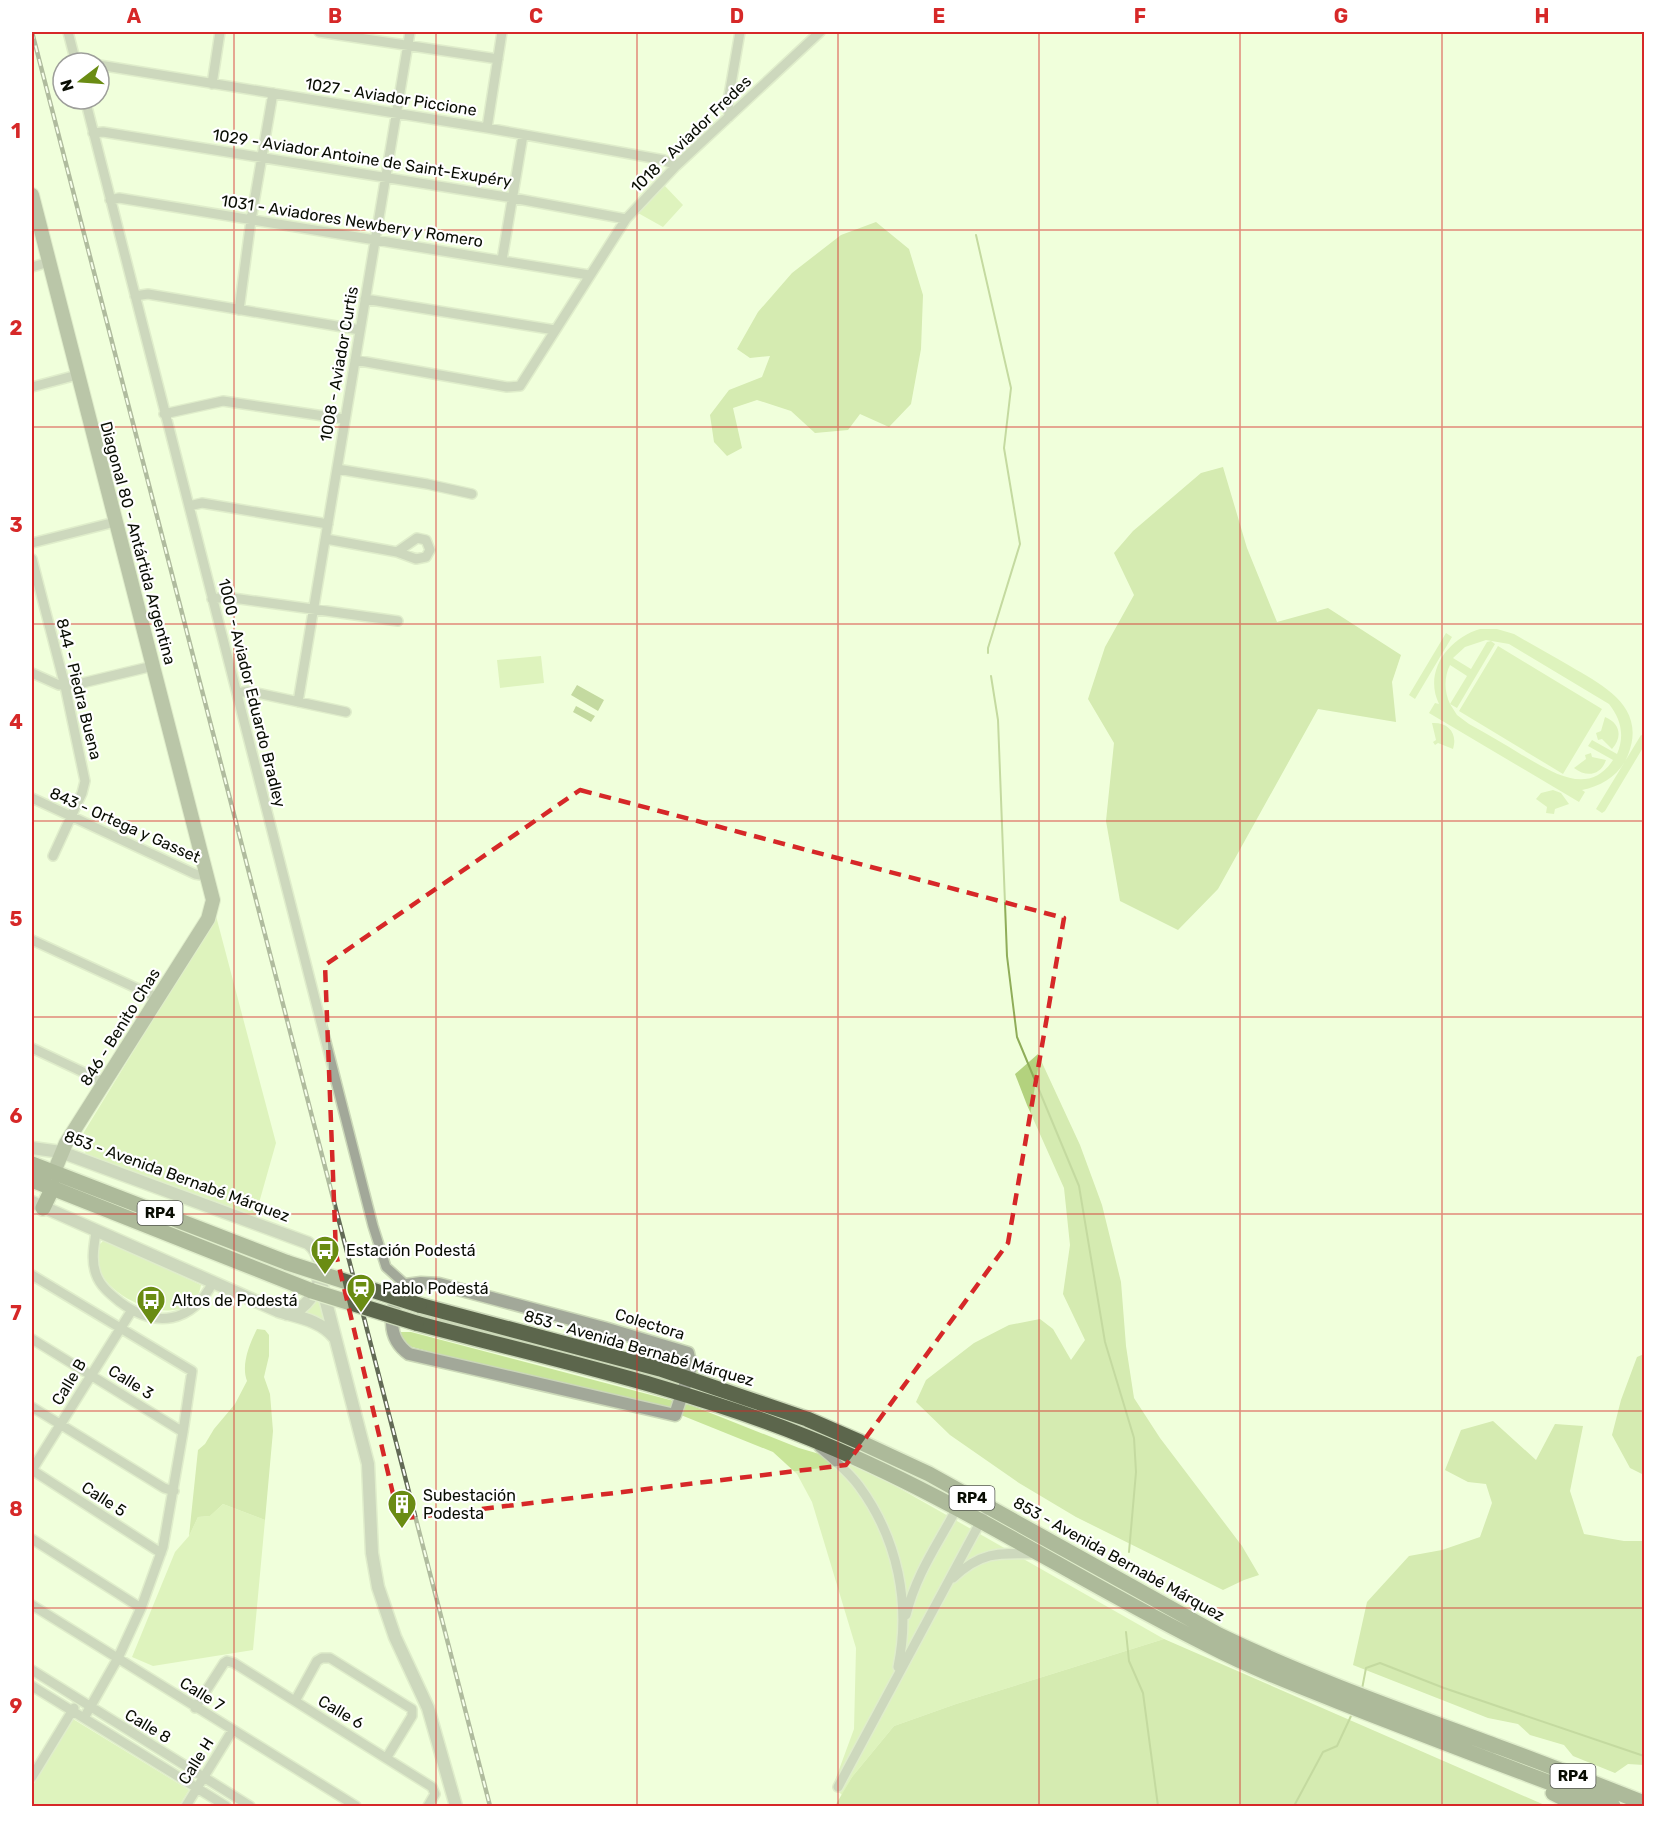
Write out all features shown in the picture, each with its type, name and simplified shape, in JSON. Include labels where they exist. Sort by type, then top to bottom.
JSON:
[{"type":"main road","name":"Diagonal 80 - Antártida Argentina","points":[[32,195],[213,900]]},
{"type":"main road","name":"846 - Benito Chas","points":[[54,1172],[61,1152],[208,919],[213,900]]},
{"type":"main road","name":"853 - Avenida Bernabé Márquez","points":[[32,1164],[288,1263],[419,1305],[688,1378],[807,1419],[860,1442],[989,1507],[1208,1629],[1248,1657],[1500,1765],[1613,1806]]},
{"type":"main road","name":"853 - Avenida Bernabé Márquez","points":[[32,1179],[312,1291],[416,1323],[683,1394],[762,1419],[809,1437],[875,1466],[957,1508],[1185,1634],[1502,1748],[1644,1803]]},
{"type":"main road","points":[[37,1205],[52,1187]]},
{"type":"main road","points":[[1502,1748],[1644,1794]]},
{"type":"main road","points":[[1500,1765],[1578,1806]]},
{"type":"street","points":[[68,32],[73,51]]},
{"type":"street","points":[[212,84],[220,32]]},
{"type":"street","points":[[319,32],[498,59]]},
{"type":"street","name":"1008 - Aviador Curtis","points":[[298,702],[410,32]]},
{"type":"street","points":[[487,128],[502,32]]},
{"type":"street","points":[[729,117],[728,101],[740,32]]},
{"type":"street","name":"1018 - Aviador Fredes","points":[[355,360],[516,387],[521,384],[626,219],[676,166],[820,32]]},
{"type":"street","name":"1027 - Aviador Piccione","points":[[111,67],[487,128],[664,160],[676,166]]},
{"type":"street","points":[[239,310],[251,220],[273,93]]},
{"type":"street","name":"1000 - Aviador Eduardo Bradley","points":[[88,111],[383,1260],[389,1271],[406,1285]]},
{"type":"street","name":"1029 - Aviador Antoine de Saint-Exupéry","points":[[93,133],[103,132],[386,177],[626,219]]},
{"type":"street","points":[[502,261],[523,135]]},
{"type":"street","name":"1031 - Aviadores Newbery y Romero","points":[[110,200],[119,198],[589,275]]},
{"type":"street","points":[[32,267],[49,262]]},
{"type":"street","points":[[135,296],[148,294],[360,330]]},
{"type":"street","points":[[365,299],[555,330]]},
{"type":"street","points":[[32,387],[77,375]]},
{"type":"street","points":[[164,414],[223,401],[344,419]]},
{"type":"street","points":[[336,469],[472,494]]},
{"type":"street","points":[[189,506],[202,503],[328,524]]},
{"type":"street","points":[[32,543],[115,522]]},
{"type":"street","points":[[326,539],[397,552]]},
{"type":"street","name":"844 - Piedra Buena","points":[[32,559],[85,781],[82,793],[53,856]]},
{"type":"street","points":[[212,599],[226,597],[398,621]]},
{"type":"street","points":[[32,673],[64,686],[153,666]]},
{"type":"street","points":[[237,693],[248,691],[346,712]]},
{"type":"street","name":"843 - Ortega y Gasset","points":[[32,798],[195,874],[206,876]]},
{"type":"street","points":[[32,940],[158,998]]},
{"type":"street","points":[[32,1048],[104,1082]]},
{"type":"street","name":"853 - Avenida Bernabé Márquez","points":[[32,1148],[61,1152],[308,1243],[320,1260],[318,1275]]},
{"type":"street","points":[[37,1205],[287,1314],[319,1324],[330,1332],[336,1341]]},
{"type":"street","points":[[96,1232],[93,1255],[97,1276],[104,1288],[129,1308],[153,1317],[183,1315],[199,1304],[213,1282]]},
{"type":"street","points":[[32,1275],[192,1371],[174,1491],[161,1553],[141,1608],[118,1658],[84,1718]]},
{"type":"street","points":[[287,1314],[299,1310],[311,1299],[316,1290],[318,1275]]},
{"type":"street","points":[[318,1275],[368,1464],[372,1553],[378,1587],[395,1637],[428,1708],[456,1806]]},
{"type":"street","name":"Colectora","points":[[421,1282],[439,1284],[684,1351],[691,1359],[688,1378],[675,1415],[409,1354],[394,1339],[391,1322],[398,1294],[406,1285],[421,1282]]},
{"type":"street","name":"Calle B","points":[[32,1470],[129,1308]]},
{"type":"street","name":"Calle 3","points":[[32,1339],[183,1432]]},
{"type":"street","points":[[32,1407],[164,1488],[174,1491]]},
{"type":"street","name":"Calle B","points":[[32,1461],[58,1424]]},
{"type":"street","points":[[809,1437],[858,1485],[876,1513],[893,1553],[902,1592],[904,1621],[903,1644],[897,1675]]},
{"type":"street","name":"Calle 5","points":[[32,1470],[161,1553]]},
{"type":"street","points":[[904,1621],[920,1572],[964,1494]]},
{"type":"street","points":[[838,1787],[989,1507]]},
{"type":"street","points":[[32,1539],[141,1608]]},
{"type":"street","points":[[946,1583],[965,1566],[987,1555],[1042,1555]]},
{"type":"street","name":"Calle 7","points":[[32,1605],[356,1806]]},
{"type":"street","points":[[295,1701],[317,1661],[330,1658],[409,1706],[412,1709],[412,1716],[387,1757]]},
{"type":"street","name":"Calle 6","points":[[195,1708],[222,1666],[227,1662],[234,1663],[432,1786],[435,1794],[428,1806]]},
{"type":"street","name":"Calle 8","points":[[32,1670],[250,1806]]},
{"type":"street","name":"Calle 8","points":[[32,1686],[226,1806]]},
{"type":"street","points":[[32,1777],[79,1701]]},
{"type":"street","name":"Calle H","points":[[186,1806],[232,1731]]},
{"type":"highlighted area","points":[[580,790],[1064,918],[1008,1243],[846,1465],[399,1519],[336,1254],[325,965]]},
{"type":"shaded area","points":[[663,184],[683,205],[663,227],[638,213]]},
{"type":"shaded area","points":[[876,222],[909,249],[923,295],[921,349],[911,404],[889,427],[860,414],[848,430],[815,433],[791,411],[757,400],[733,408],[742,448],[727,456],[714,442],[710,415],[729,390],[762,377],[770,356],[750,358],[737,349],[758,312],[792,273],[841,235]]},
{"type":"shaded area","points":[[1223,467],[1247,548],[1277,622],[1328,608],[1401,655],[1392,682],[1396,722],[1318,709],[1218,889],[1178,930],[1120,901],[1106,821],[1114,743],[1088,699],[1105,647],[1134,595],[1114,553],[1133,531],[1201,473]]},
{"type":"shaded area","points":[[1480,629],[1497,629],[1514,634],[1596,682],[1619,700],[1632,724],[1632,738],[1625,762],[1615,774],[1597,786],[1582,790],[1585,792],[1579,802],[1429,713],[1435,703],[1439,704],[1434,680],[1442,658],[1449,648],[1469,633]],"holes":[[[1486,640],[1509,644],[1609,704],[1621,728],[1621,741],[1617,754],[1592,740],[1588,746],[1613,760],[1603,771],[1592,778],[1569,778],[1545,768],[1469,724],[1457,715],[1450,704],[1457,708],[1495,644],[1491,641],[1487,642],[1471,669],[1453,658],[1465,647]],[[1450,665],[1467,676],[1450,704],[1446,679]]]},
{"type":"shaded area","points":[[1446,633],[1452,637],[1415,699],[1409,695]]},
{"type":"shaded area","points":[[1498,646],[1602,709],[1563,774],[1459,711]]},
{"type":"shaded area","points":[[541,656],[544,683],[500,688],[497,660]]},
{"type":"shaded area","points":[[577,685],[604,700],[598,711],[571,695]]},
{"type":"shaded area","points":[[576,706],[595,716],[591,722],[573,712]]},
{"type":"shaded area","points":[[1605,717],[1614,723],[1619,735],[1612,749],[1602,739],[1598,740],[1596,733],[1601,731]]},
{"type":"shaded area","points":[[1432,723],[1443,724],[1453,733],[1453,749],[1438,743],[1435,745]]},
{"type":"shaded area","points":[[1641,735],[1644,736],[1644,746],[1602,813],[1596,809]]},
{"type":"shaded area","points":[[1591,753],[1592,757],[1606,760],[1601,769],[1589,774],[1574,768],[1586,759],[1585,755]]},
{"type":"shaded area","points":[[1553,790],[1561,793],[1569,804],[1555,809],[1554,814],[1546,813],[1547,807],[1536,799],[1541,793]]},
{"type":"shaded area","points":[[216,916],[276,1143],[255,1217],[86,1155],[81,1137]]},
{"type":"shaded area","points":[[1038,1054],[1080,1145],[1102,1205],[1121,1282],[1126,1346],[1134,1398],[1160,1438],[1242,1546],[1259,1575],[1223,1590],[1076,1517],[1019,1483],[950,1435],[916,1402],[926,1380],[974,1343],[1009,1325],[1040,1319],[1053,1329],[1071,1360],[1085,1340],[1063,1294],[1070,1245],[1064,1188],[1015,1074]]},
{"type":"shaded area","points":[[104,1240],[201,1285],[195,1300],[183,1308],[168,1310],[151,1308],[134,1302],[118,1292],[106,1281],[99,1268],[100,1244]]},
{"type":"shaded area","points":[[319,1291],[328,1325],[301,1314]]},
{"type":"shaded area","points":[[257,1329],[265,1330],[269,1335],[269,1356],[264,1377],[270,1394],[273,1431],[265,1520],[223,1504],[210,1516],[198,1517],[189,1536],[198,1450],[235,1404],[247,1381],[245,1362]]},
{"type":"shaded area","points":[[398,1332],[411,1332],[693,1406],[799,1448],[843,1461],[892,1484],[1164,1639],[956,1704],[894,1726],[852,1777],[842,1795],[833,1786],[854,1729],[856,1648],[812,1502],[797,1474],[773,1452],[666,1409],[576,1390],[412,1347],[401,1342]]},
{"type":"shaded area","points":[[1644,1354],[1644,1475],[1630,1468],[1612,1435],[1621,1400],[1637,1357]]},
{"type":"shaded area","points":[[1493,1421],[1536,1460],[1555,1424],[1583,1426],[1570,1491],[1584,1534],[1624,1541],[1644,1541],[1644,1765],[1628,1764],[1615,1773],[1573,1756],[1564,1745],[1530,1735],[1518,1724],[1488,1718],[1353,1665],[1367,1602],[1409,1556],[1442,1550],[1480,1537],[1492,1503],[1486,1484],[1468,1482],[1445,1470],[1461,1430]]},
{"type":"shaded area","points":[[223,1504],[265,1520],[253,1650],[153,1666],[132,1657],[175,1552],[189,1536],[198,1517],[210,1516]]},
{"type":"shaded area","points":[[1164,1639],[1547,1806],[835,1806],[852,1777],[894,1726],[956,1704]]},
{"type":"shaded area","points":[[73,1719],[189,1790],[179,1806],[32,1806],[32,1787]]},
{"type":"waterway","points":[[976,235],[1011,388],[1004,448],[1020,544],[988,653]]},
{"type":"waterway","points":[[991,676],[998,720],[1007,956],[1017,1037],[1079,1186],[1105,1342],[1134,1438],[1136,1472],[1129,1552]]},
{"type":"waterway","points":[[1126,1632],[1129,1661],[1143,1693],[1158,1806]]},
{"type":"waterway","points":[[1362,1689],[1366,1668],[1380,1663],[1444,1688],[1644,1756]]},
{"type":"waterway","points":[[1294,1806],[1323,1752],[1337,1746],[1351,1716]]},
{"type":"railway","points":[[32,32],[490,1806]]},
{"type":"place","name":"Estación Podestá","points":[[325,1276]]},
{"type":"place","name":"Pablo Podestá","points":[[361,1314]]},
{"type":"place","name":"Altos de Podestá","points":[[151,1326]]},
{"type":"place","name":"Subestación Podesta","points":[[402,1530]]}]
